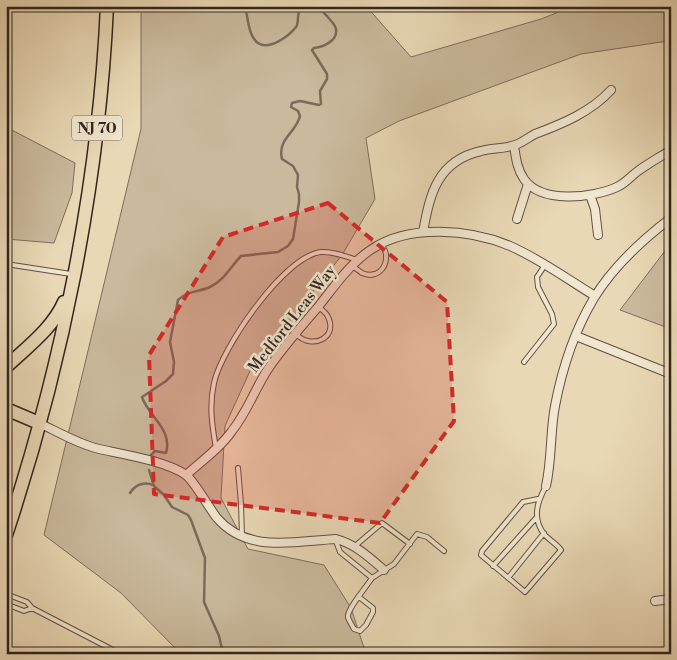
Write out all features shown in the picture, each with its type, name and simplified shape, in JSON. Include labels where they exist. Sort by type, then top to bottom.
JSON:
[{"type":"highway","name":"NJ 70","points":[[6,535],[40,423],[73,279],[92,176],[106,37],[107,6]]},
{"type":"highway","points":[[6,367],[49,326],[61,310],[73,279]]},
{"type":"highway","points":[[6,409],[40,423]]},
{"type":"street","points":[[423,232],[431,193],[438,180],[453,163],[473,153],[514,146],[536,134],[554,128],[572,119],[611,90]]},
{"type":"street","points":[[514,146],[517,162],[528,184],[535,189],[549,194],[572,196],[590,195],[611,190],[671,150]]},
{"type":"street","points":[[517,219],[528,184]]},
{"type":"street","points":[[590,195],[595,209],[598,235]]},
{"type":"street","points":[[546,486],[555,406],[576,336],[595,296],[631,253],[671,218]]},
{"type":"street","name":"Medford Leas Way","points":[[186,476],[232,431],[243,415],[268,368],[318,306],[355,263],[370,249],[381,244],[405,235],[423,232],[459,234],[489,240],[509,245],[595,296]]},
{"type":"street","points":[[576,336],[671,374]]},
{"type":"street","points":[[40,423],[72,440],[98,449],[113,450],[160,464],[186,476],[219,520],[242,536],[272,544],[336,539],[355,546],[384,570]]},
{"type":"street","points":[[654,601],[671,599]]},
{"type":"lane","points":[[216,448],[212,428],[211,401],[214,382],[235,336],[270,288],[290,269],[307,257],[319,252],[331,252],[355,263],[362,273],[371,275],[380,272],[385,266],[386,253],[381,244]]},
{"type":"lane","points":[[6,264],[73,279]]},
{"type":"lane","points":[[524,362],[554,324],[552,314],[538,287],[537,277],[545,265]]},
{"type":"lane","points":[[295,334],[300,339],[313,343],[322,340],[329,333],[330,326],[327,314],[318,306]]},
{"type":"lane","points":[[238,468],[242,536]]},
{"type":"lane","points":[[538,499],[523,502],[482,551],[482,557],[522,591],[528,591],[560,553],[560,548],[544,533],[536,518],[538,499],[546,486]]},
{"type":"lane","points":[[493,566],[536,518]]},
{"type":"lane","points":[[355,546],[382,523],[410,544]]},
{"type":"lane","points":[[508,578],[544,533]]},
{"type":"lane","points":[[359,597],[372,608],[373,612],[366,625],[360,630],[354,628],[348,619],[349,613],[359,597],[372,578],[394,564],[417,534],[427,538],[444,551]]},
{"type":"lane","points":[[336,539],[340,552],[372,578]]},
{"type":"lane","points":[[6,594],[27,602],[32,608],[117,654]]},
{"type":"lane","points":[[6,604],[24,611],[32,608]]},
{"type":"highlighted area","points":[[328,203],[447,302],[454,421],[380,523],[154,494],[149,355],[223,237]]},
{"type":"shaded area","points":[[141,6],[366,6],[411,57],[541,19],[574,6],[671,6],[671,39],[668,41],[581,54],[399,121],[366,138],[375,199],[342,255],[250,371],[225,426],[221,498],[248,549],[324,565],[351,608],[366,654],[181,654],[121,593],[44,535],[141,129]]},
{"type":"shaded area","points":[[6,127],[75,163],[72,193],[54,243],[6,239]]},
{"type":"shaded area","points":[[671,243],[671,329],[620,310]]},
{"type":"waterway","points":[[245,6],[252,36],[258,43],[263,45],[273,44],[293,31],[297,25],[299,12],[309,6]]},
{"type":"waterway","points":[[151,455],[155,451],[166,453],[166,437],[142,397],[173,374],[174,362],[170,342],[178,300],[185,295],[206,289],[215,284],[241,256],[278,252],[288,246],[293,239],[299,202],[298,175],[293,166],[282,159],[282,146],[300,116],[298,111],[291,107],[292,103],[300,101],[321,104],[320,91],[327,79],[327,74],[312,50],[329,43],[336,33],[334,24],[315,6]]},
{"type":"waterway","points":[[149,470],[154,486],[164,495],[172,507],[188,515],[191,520],[205,558],[204,602],[219,636],[222,649],[226,654]]},
{"type":"waterway","points":[[130,493],[140,484],[153,485]]}]
